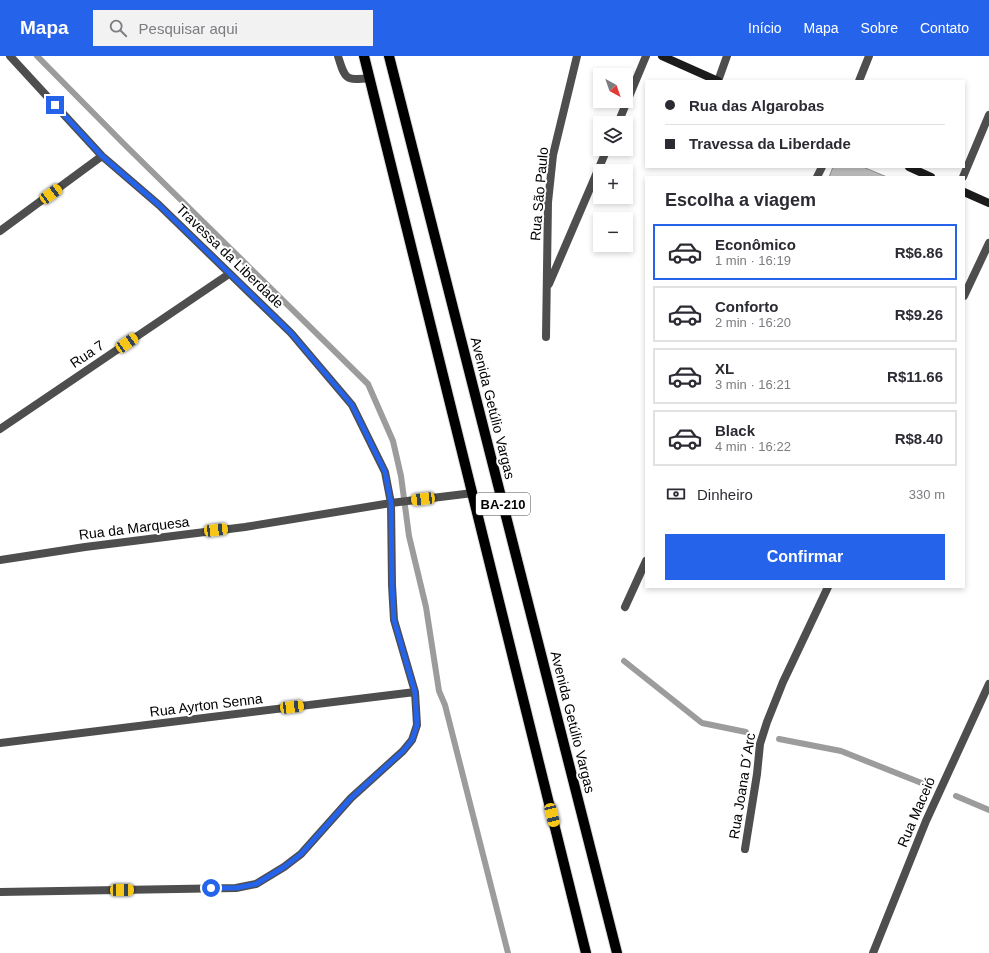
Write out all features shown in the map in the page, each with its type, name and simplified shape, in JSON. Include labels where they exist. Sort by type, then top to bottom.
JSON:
[{"type":"main road","name":"BA-210","points":[[364,56],[586,953]]},
{"type":"main road","name":"Avenida Getúlio Vargas","points":[[389,56],[617,953]]},
{"type":"street","name":"Travessa da Liberdade","points":[[0,892],[236,888],[256,884],[284,867],[301,854],[351,798],[403,751],[412,740],[417,725],[415,692],[394,620],[391,503],[385,472],[352,405],[291,333],[159,205],[102,156],[10,56]]},
{"type":"street","points":[[338,56],[342,71],[349,78],[355,80],[370,78]]},
{"type":"street","name":"Rua São Paulo","points":[[546,337],[548,202],[553,154],[577,56]]},
{"type":"street","points":[[621,116],[646,56]]},
{"type":"street","points":[[662,56],[716,80]]},
{"type":"street","points":[[718,80],[727,56]]},
{"type":"street","points":[[859,80],[869,56]]},
{"type":"street","points":[[963,176],[989,115]]},
{"type":"street","points":[[0,231],[102,156]]},
{"type":"street","name":"Rua São Paulo","points":[[547,289],[604,156]]},
{"type":"street","points":[[911,168],[929,176]]},
{"type":"street","points":[[965,192],[989,203]]},
{"type":"street","points":[[965,294],[989,243]]},
{"type":"street","name":"Rua 7","points":[[0,429],[229,274]]},
{"type":"street","name":"Rua da Marquesa","points":[[0,560],[245,526],[391,503],[473,493]]},
{"type":"street","points":[[625,607],[645,563]]},
{"type":"street","name":"Rua Joana D´Arc","points":[[745,849],[757,774],[760,744],[783,682],[828,588]]},
{"type":"street","name":"Rua Maceió","points":[[873,953],[926,821],[989,684]]},
{"type":"street","name":"Rua Ayrton Senna","points":[[0,743],[415,692]]},
{"type":"building","points":[[833,168],[865,168],[885,176],[829,176]]},
{"type":"waterway","points":[[37,56],[125,145],[368,384],[393,441],[401,476],[409,536],[426,607],[439,691],[445,705],[508,953]]},
{"type":"waterway","points":[[624,661],[702,723],[746,732]]},
{"type":"waterway","points":[[779,739],[841,751],[924,784]]},
{"type":"waterway","points":[[956,796],[989,810]]},
{"type":"route","points":[[55,105],[102,156],[159,205],[291,333],[352,405],[385,472],[391,503],[394,620],[415,692],[417,725],[412,740],[403,751],[351,798],[301,854],[284,867],[256,884],[236,888],[211,888]]}]
